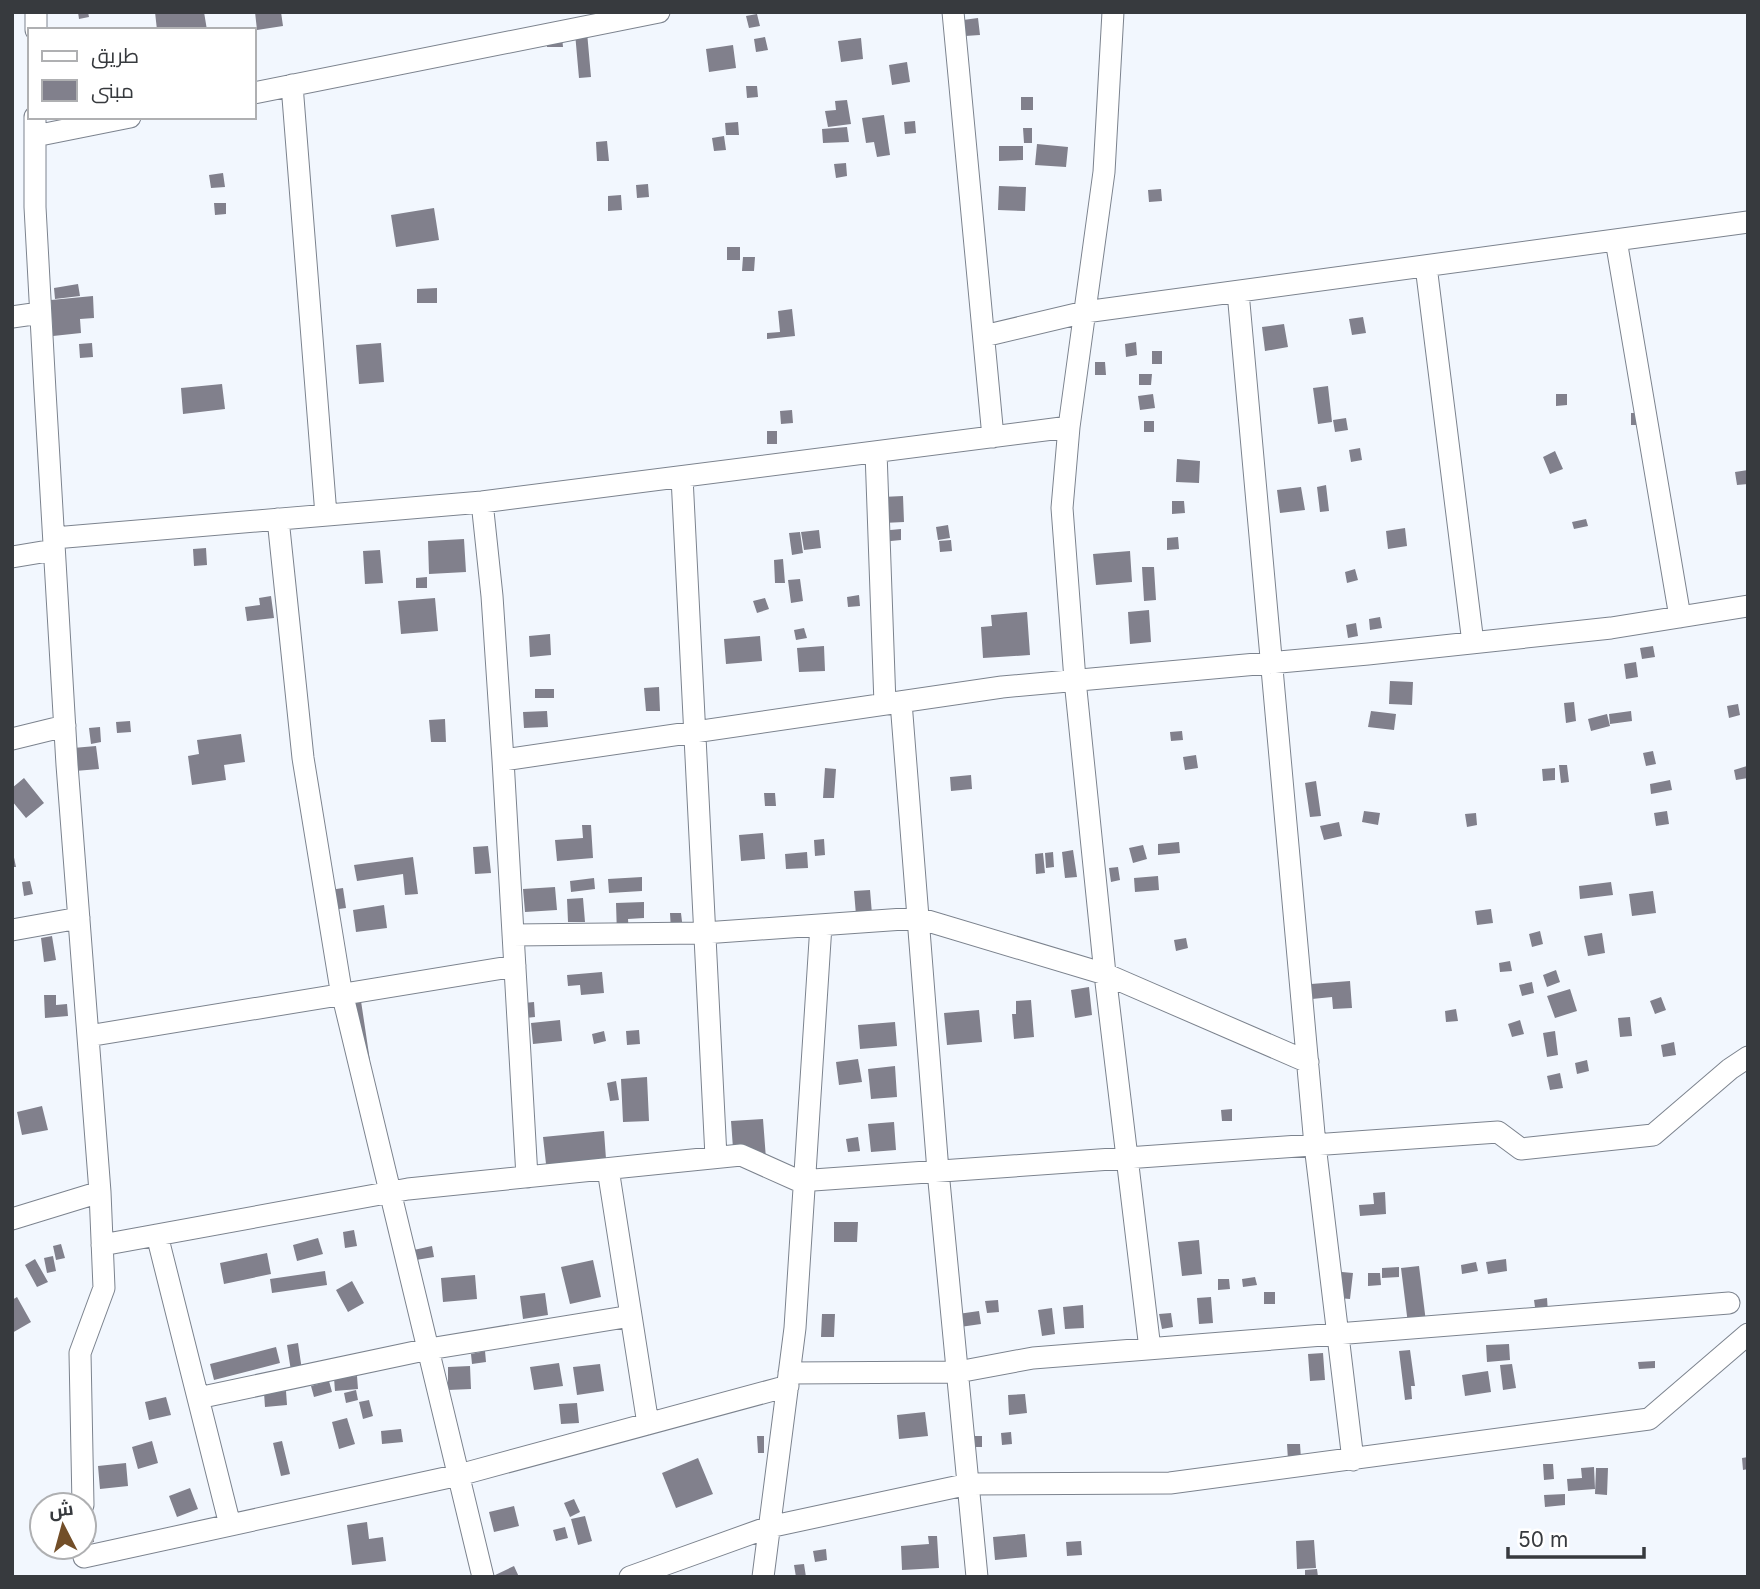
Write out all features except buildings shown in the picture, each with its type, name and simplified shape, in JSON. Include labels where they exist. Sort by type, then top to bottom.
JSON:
[{"type":"street","points":[[256,93],[659,12]]},
{"type":"street","points":[[954,12],[993,437]]},
{"type":"street","points":[[1113,12],[1104,172],[1069,427],[1062,508],[1075,680],[1105,974],[1150,1349]]},
{"type":"street","points":[[292,85],[326,515]]},
{"type":"street","points":[[83,1491],[80,1353],[104,1288],[100,1192],[65,726],[40,313],[35,208],[35,127],[111,119]]},
{"type":"street","points":[[984,336],[1085,312],[1748,222]]},
{"type":"street","points":[[1616,240],[1680,617]]},
{"type":"street","points":[[1426,266],[1473,642]]},
{"type":"street","points":[[1238,292],[1315,1145],[1353,1460]]},
{"type":"street","points":[[12,317],[40,313]]},
{"type":"street","points":[[12,556],[54,544],[278,519],[482,502],[1069,427]]},
{"type":"street","points":[[876,452],[893,703],[918,918],[938,1171],[977,1577]]},
{"type":"street","points":[[682,477],[716,1157]]},
{"type":"street","points":[[482,502],[492,596],[503,760],[527,1177]]},
{"type":"street","points":[[278,519],[303,758],[342,994],[484,1577]]},
{"type":"street","points":[[503,760],[1002,687],[1611,628],[1748,606]]},
{"type":"street","points":[[12,739],[65,726]]},
{"type":"street","points":[[12,930],[79,918]]},
{"type":"street","points":[[513,935],[704,933],[918,918],[1105,974],[1308,1062]]},
{"type":"street","points":[[763,1577],[795,1328],[821,925]]},
{"type":"street","points":[[88,1036],[515,966]]},
{"type":"street","points":[[102,1245],[391,1192],[741,1155],[799,1181],[805,1181],[1498,1132],[1521,1149],[1653,1135],[1730,1069],[1748,1057]]},
{"type":"street","points":[[608,1169],[648,1424]]},
{"type":"street","points":[[12,1219],[100,1192]]},
{"type":"street","points":[[157,1234],[230,1525]]},
{"type":"street","points":[[98,1556],[459,1475],[648,1424],[789,1380],[958,1372],[1033,1358],[1729,1303]]},
{"type":"street","points":[[198,1398],[429,1349],[631,1316]]},
{"type":"street","points":[[630,1577],[769,1527],[969,1484],[1170,1483],[1649,1419],[1748,1334]]}]
